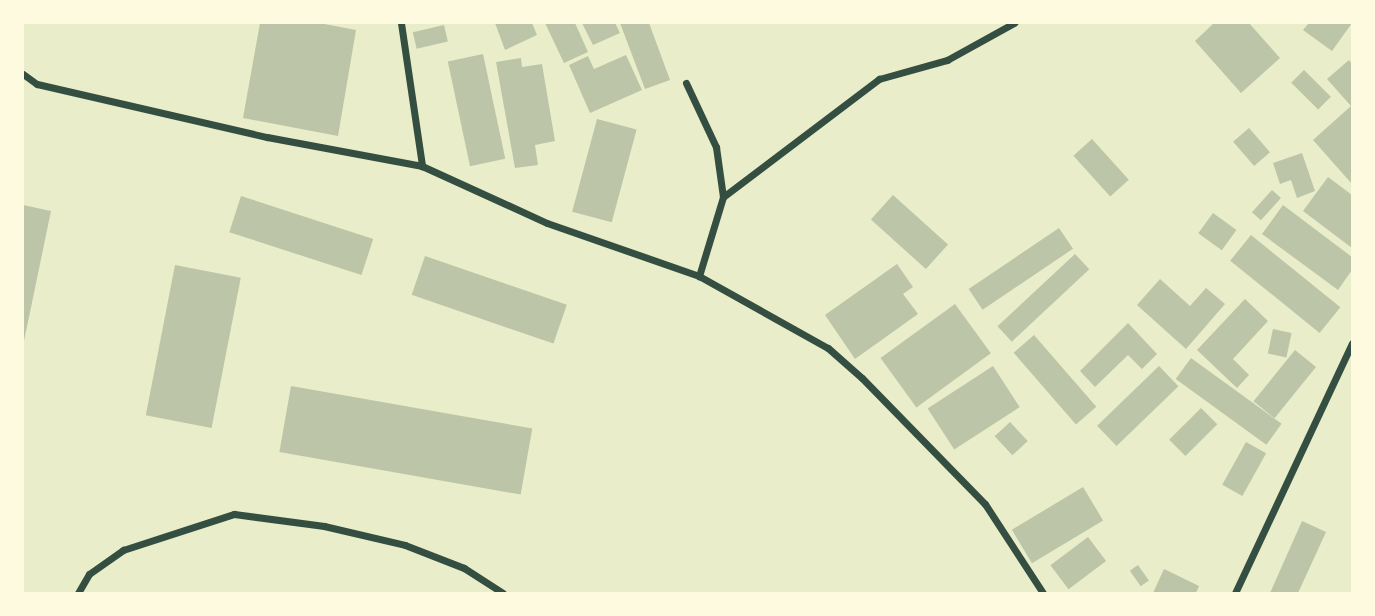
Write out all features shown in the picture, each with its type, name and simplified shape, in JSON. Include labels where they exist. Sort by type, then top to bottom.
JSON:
[{"type":"street","points":[[401,23],[422,166]]},
{"type":"street","points":[[723,197],[879,79],[947,60],[1014,23]]},
{"type":"street","points":[[23,74],[37,84],[267,137],[422,166],[547,223],[699,276],[828,348],[862,378],[985,504],[1043,593]]},
{"type":"street","points":[[686,83],[716,147],[723,197],[699,276]]},
{"type":"street","points":[[1235,593],[1352,343]]},
{"type":"street","points":[[78,593],[89,574],[123,550],[234,514],[324,526],[405,545],[464,568],[503,593]]},
{"type":"building","points":[[260,23],[319,23],[356,30],[338,136],[243,118]]},
{"type":"building","points":[[495,23],[532,23],[537,35],[505,50]]},
{"type":"building","points":[[545,23],[575,23],[588,52],[564,63]]},
{"type":"building","points":[[582,23],[615,23],[620,33],[593,45]]},
{"type":"building","points":[[620,23],[649,23],[670,80],[645,89]]},
{"type":"building","points":[[1214,23],[1249,23],[1280,58],[1241,93],[1195,41]]},
{"type":"building","points":[[1309,23],[1352,23],[1332,51],[1303,30]]},
{"type":"building","points":[[444,25],[448,42],[417,49],[413,32]]},
{"type":"building","points":[[483,54],[505,159],[470,166],[448,61]]},
{"type":"building","points":[[626,55],[642,90],[590,113],[569,65],[588,56],[594,69]]},
{"type":"building","points":[[521,58],[522,67],[542,64],[555,141],[535,145],[538,165],[515,168],[496,62]]},
{"type":"building","points":[[1349,60],[1352,64],[1352,184],[1313,140],[1351,106],[1327,79]]},
{"type":"building","points":[[1304,70],[1331,97],[1318,110],[1291,83]]},
{"type":"building","points":[[597,119],[637,130],[612,222],[572,212]]},
{"type":"building","points":[[1249,128],[1270,152],[1254,166],[1233,142]]},
{"type":"building","points":[[1092,139],[1129,180],[1110,197],[1073,156]]},
{"type":"building","points":[[1302,153],[1315,191],[1297,198],[1291,180],[1280,184],[1273,163]]},
{"type":"building","points":[[1328,177],[1352,195],[1352,248],[1303,211]]},
{"type":"building","points":[[1272,190],[1281,198],[1261,220],[1252,212]]},
{"type":"building","points":[[893,195],[948,245],[926,269],[871,220]]},
{"type":"building","points":[[241,196],[373,239],[361,275],[229,232]]},
{"type":"building","points":[[23,205],[51,211],[24,341],[23,341]]},
{"type":"building","points":[[1283,205],[1352,257],[1352,270],[1338,290],[1262,234]]},
{"type":"building","points":[[1213,213],[1236,230],[1222,250],[1198,233]]},
{"type":"building","points":[[1059,228],[1073,249],[983,310],[969,289]]},
{"type":"building","points":[[1251,235],[1340,307],[1320,333],[1230,261]]},
{"type":"building","points":[[1075,254],[1089,269],[1012,342],[997,326]]},
{"type":"building","points":[[425,256],[567,305],[553,344],[412,295]]},
{"type":"building","points":[[897,264],[913,287],[903,294],[918,314],[855,359],[825,315]]},
{"type":"building","points":[[175,265],[241,278],[212,428],[146,415]]},
{"type":"building","points":[[1160,279],[1190,306],[1206,288],[1225,304],[1186,349],[1137,305]]},
{"type":"building","points":[[1245,299],[1268,321],[1233,359],[1249,375],[1237,388],[1197,350]]},
{"type":"building","points":[[955,304],[991,353],[916,407],[881,358]]},
{"type":"building","points":[[1128,323],[1157,354],[1142,369],[1128,355],[1095,387],[1080,371]]},
{"type":"building","points":[[1273,329],[1292,333],[1286,357],[1268,353]]},
{"type":"building","points":[[1034,335],[1096,407],[1076,424],[1014,353]]},
{"type":"building","points":[[1295,350],[1316,367],[1274,418],[1253,401]]},
{"type":"building","points":[[1191,358],[1282,424],[1266,445],[1176,379]]},
{"type":"building","points":[[993,366],[1020,407],[954,450],[928,408]]},
{"type":"building","points":[[1159,366],[1178,386],[1117,446],[1097,426]]},
{"type":"building","points":[[291,386],[532,429],[521,495],[279,452]]},
{"type":"building","points":[[1201,408],[1217,424],[1185,456],[1169,440]]},
{"type":"building","points":[[1010,422],[1028,441],[1012,455],[995,436]]},
{"type":"building","points":[[1246,442],[1266,453],[1242,496],[1222,485]]},
{"type":"building","points":[[1083,487],[1103,520],[1032,563],[1012,530]]},
{"type":"building","points":[[1302,521],[1326,532],[1298,593],[1270,593]]},
{"type":"building","points":[[1088,537],[1106,561],[1069,589],[1050,565]]},
{"type":"building","points":[[1138,565],[1149,581],[1141,586],[1130,571]]},
{"type":"building","points":[[1164,569],[1199,586],[1196,593],[1153,593]]}]
